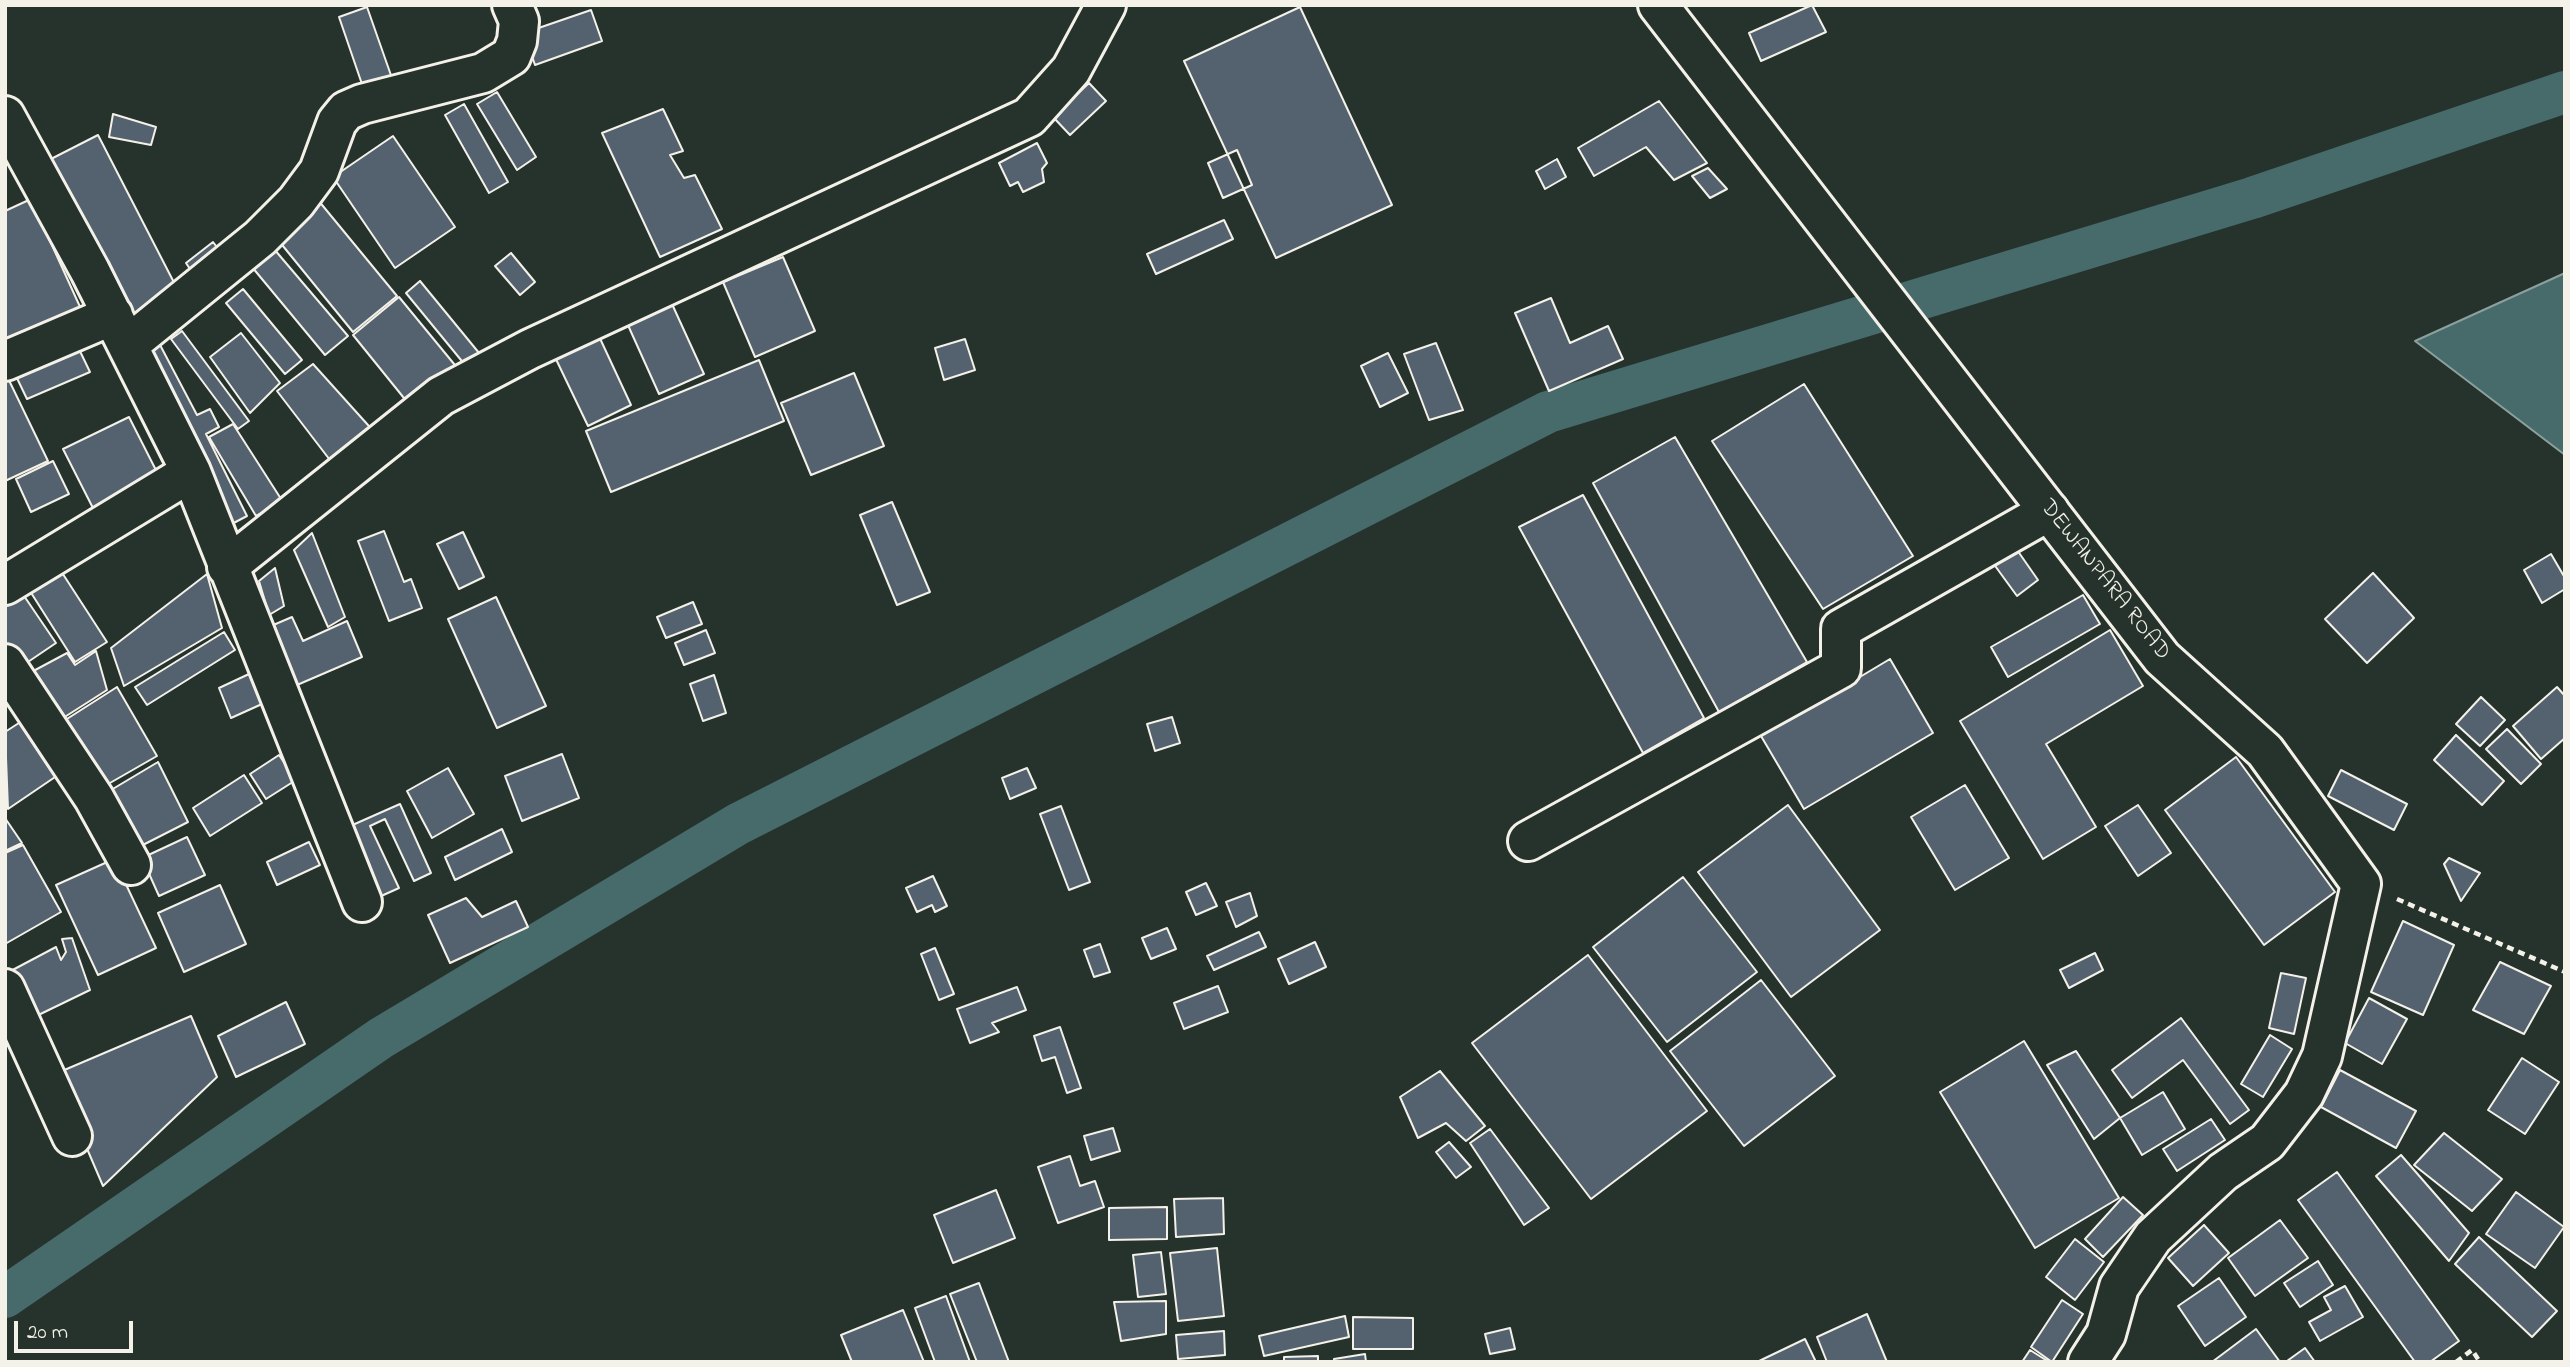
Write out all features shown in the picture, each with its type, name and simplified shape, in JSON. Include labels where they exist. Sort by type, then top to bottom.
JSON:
[{"type":"street","points":[[5,361],[120,330],[260,238],[296,202],[319,171],[337,122],[346,111],[362,104],[483,73],[511,56],[517,41],[519,21],[512,5]]},
{"type":"street","points":[[228,567],[441,396],[530,349],[1029,117],[1071,71],[1106,5]]},
{"type":"street","name":"DEWANPARA ROAD","points":[[1658,5],[2162,659],[2265,751],[2361,884]]},
{"type":"street","points":[[5,116],[120,330],[191,472],[362,902]]},
{"type":"street","points":[[5,585],[191,472]]},
{"type":"street","points":[[1528,841],[1841,668],[1841,629],[2049,511]]},
{"type":"street","points":[[5,664],[94,798],[131,864]]},
{"type":"street","points":[[2088,1362],[2106,1334],[2119,1287],[2153,1237],[2223,1172],[2267,1142],[2304,1094],[2322,1055],[2361,884]]},
{"type":"street","points":[[5,989],[72,1136]]},
{"type":"path","points":[[2361,884],[2565,972]]},
{"type":"path","points":[[2456,1362],[2472,1350],[2480,1362]]},
{"type":"water","points":[[2565,273],[2565,455],[2415,341]]},
{"type":"building","points":[[1812,5],[1826,32],[1761,61],[1749,33]]},
{"type":"building","points":[[367,7],[393,81],[364,90],[339,17]]},
{"type":"building","points":[[1300,7],[1392,205],[1276,258],[1184,61]]},
{"type":"building","points":[[591,10],[602,41],[535,65],[524,33]]},
{"type":"building","points":[[1089,83],[1106,101],[1070,135],[1053,117]]},
{"type":"building","points":[[497,92],[536,157],[517,170],[477,104]]},
{"type":"building","points":[[1659,101],[1707,163],[1674,180],[1646,147],[1594,176],[1578,148]]},
{"type":"building","points":[[464,104],[508,182],[489,193],[445,115]]},
{"type":"building","points":[[663,109],[683,151],[670,155],[684,178],[695,175],[722,229],[660,257],[602,133]]},
{"type":"building","points":[[113,114],[156,127],[151,145],[109,137]]},
{"type":"building","points":[[98,135],[183,300],[133,326],[49,160]]},
{"type":"building","points":[[393,136],[455,227],[395,268],[333,177]]},
{"type":"building","points":[[1037,143],[1047,163],[1042,169],[1044,182],[1023,192],[1018,182],[1010,186],[999,163]]},
{"type":"building","points":[[1237,150],[1252,185],[1223,198],[1208,163]]},
{"type":"building","points":[[1557,159],[1566,177],[1545,189],[1536,171]]},
{"type":"building","points":[[1708,168],[1727,189],[1710,198],[1692,176]]},
{"type":"building","points":[[31,199],[81,309],[5,344],[5,211]]},
{"type":"building","points":[[318,200],[397,296],[353,332],[274,235]]},
{"type":"building","points":[[1224,220],[1233,239],[1156,274],[1147,254]]},
{"type":"building","points":[[213,242],[226,259],[198,281],[186,263]]},
{"type":"building","points":[[274,249],[348,336],[325,355],[252,267]]},
{"type":"building","points":[[511,253],[535,282],[520,295],[495,266]]},
{"type":"building","points":[[783,257],[815,331],[755,357],[723,282]]},
{"type":"building","points":[[420,281],[484,359],[470,371],[406,293]]},
{"type":"building","points":[[243,289],[302,360],[285,374],[226,303]]},
{"type":"building","points":[[399,297],[459,370],[412,408],[353,335]]},
{"type":"building","points":[[1551,298],[1570,343],[1608,326],[1623,359],[1549,391],[1515,313]]},
{"type":"building","points":[[672,304],[704,374],[659,394],[627,323]]},
{"type":"building","points":[[182,331],[249,421],[238,429],[171,339]]},
{"type":"building","points":[[597,332],[631,405],[588,426],[553,353]]},
{"type":"building","points":[[241,333],[280,383],[250,413],[210,357]]},
{"type":"building","points":[[965,339],[975,370],[944,380],[935,348]]},
{"type":"building","points":[[159,343],[197,415],[210,409],[219,427],[206,434],[247,516],[226,527],[138,354]]},
{"type":"building","points":[[1436,343],[1463,410],[1429,420],[1404,354]]},
{"type":"building","points":[[77,345],[90,372],[27,399],[14,372]]},
{"type":"building","points":[[1388,353],[1408,393],[1380,407],[1361,366]]},
{"type":"building","points":[[759,360],[784,421],[611,492],[586,431]]},
{"type":"building","points":[[313,364],[377,435],[333,464],[277,391]]},
{"type":"building","points":[[5,372],[48,461],[5,481]]},
{"type":"building","points":[[854,373],[884,446],[811,475],[781,403]]},
{"type":"building","points":[[1804,384],[1913,556],[1823,609],[1712,441]]},
{"type":"building","points":[[129,417],[163,484],[97,516],[63,449]]},
{"type":"building","points":[[233,424],[283,502],[256,516],[209,437]]},
{"type":"building","points":[[1675,437],[1807,662],[1719,712],[1593,483]]},
{"type":"building","points":[[53,461],[69,494],[31,512],[16,479]]},
{"type":"building","points":[[1583,495],[1704,718],[1643,753],[1519,527]]},
{"type":"building","points":[[892,502],[930,592],[897,605],[860,515]]},
{"type":"building","points":[[384,531],[404,582],[411,579],[422,608],[389,621],[358,541]]},
{"type":"building","points":[[463,532],[484,577],[459,589],[437,544]]},
{"type":"building","points":[[312,533],[345,617],[328,627],[294,550]]},
{"type":"building","points":[[2015,547],[2038,580],[2017,596],[1993,563]]},
{"type":"building","points":[[2551,554],[2565,578],[2565,589],[2542,603],[2524,570]]},
{"type":"building","points":[[59,568],[107,642],[75,662],[28,588]]},
{"type":"building","points":[[275,568],[284,606],[269,615],[259,581]]},
{"type":"building","points":[[2373,573],[2414,618],[2367,663],[2325,619]]},
{"type":"building","points":[[207,574],[222,628],[124,686],[111,648]]},
{"type":"building","points":[[18,587],[56,643],[19,668],[5,647],[5,596]]},
{"type":"building","points":[[2083,595],[2100,624],[2008,677],[1991,647]]},
{"type":"building","points":[[496,597],[546,706],[497,728],[448,619]]},
{"type":"building","points":[[693,602],[702,624],[666,638],[657,617]]},
{"type":"building","points":[[292,617],[303,641],[347,621],[362,657],[297,685],[271,626]]},
{"type":"building","points":[[706,630],[715,653],[684,665],[675,643]]},
{"type":"building","points":[[2110,630],[2143,686],[2046,744],[2096,827],[2043,859],[1960,721]]},
{"type":"building","points":[[224,632],[235,650],[147,705],[135,687]]},
{"type":"building","points":[[96,651],[107,690],[49,727],[24,676],[67,653],[75,665]]},
{"type":"building","points":[[1890,659],[1933,733],[1804,809],[1761,736]]},
{"type":"building","points":[[249,674],[262,704],[231,718],[219,688]]},
{"type":"building","points":[[714,675],[726,713],[703,721],[690,684]]},
{"type":"building","points":[[117,687],[157,756],[96,791],[59,724]]},
{"type":"building","points":[[2557,687],[2565,696],[2565,738],[2541,759],[2513,726]]},
{"type":"building","points":[[2481,697],[2505,720],[2480,746],[2456,724]]},
{"type":"building","points":[[1172,717],[1180,743],[1155,751],[1147,724]]},
{"type":"building","points":[[25,719],[61,773],[8,809],[5,732]]},
{"type":"building","points":[[2507,729],[2541,764],[2521,784],[2486,749]]},
{"type":"building","points":[[2456,735],[2504,781],[2482,805],[2434,760]]},
{"type":"building","points":[[562,754],[579,798],[522,821],[505,776]]},
{"type":"building","points":[[279,755],[296,780],[266,799],[250,774]]},
{"type":"building","points":[[2236,757],[2335,892],[2264,945],[2165,810]]},
{"type":"building","points":[[158,762],[188,822],[135,849],[101,796]]},
{"type":"building","points":[[448,768],[474,814],[432,838],[407,791]]},
{"type":"building","points":[[1027,768],[1036,788],[1010,799],[1002,778]]},
{"type":"building","points":[[2341,770],[2407,804],[2394,830],[2328,796]]},
{"type":"building","points":[[244,775],[262,803],[210,836],[193,808]]},
{"type":"building","points":[[1965,785],[2009,858],[1955,890],[1911,817]]},
{"type":"building","points":[[400,804],[431,873],[414,881],[385,819],[370,826],[399,888],[379,897],[348,827]]},
{"type":"building","points":[[1788,805],[1880,930],[1791,997],[1698,872]]},
{"type":"building","points":[[2138,805],[2171,853],[2138,876],[2105,826]]},
{"type":"building","points":[[1061,806],[1090,882],[1069,890],[1040,814]]},
{"type":"building","points":[[5,818],[22,843],[5,851]]},
{"type":"building","points":[[502,829],[512,852],[455,880],[445,857]]},
{"type":"building","points":[[187,837],[205,875],[159,896],[142,858]]},
{"type":"building","points":[[309,842],[320,865],[277,885],[267,862]]},
{"type":"building","points":[[23,845],[61,912],[5,944],[5,853]]},
{"type":"building","points":[[2449,858],[2480,873],[2461,901],[2444,864]]},
{"type":"building","points":[[114,859],[156,948],[98,975],[56,885]]},
{"type":"building","points":[[933,876],[947,906],[935,912],[932,905],[917,912],[906,888]]},
{"type":"building","points":[[1683,877],[1757,972],[1667,1042],[1593,947]]},
{"type":"building","points":[[1206,883],[1217,906],[1196,915],[1186,892]]},
{"type":"building","points":[[220,885],[246,944],[184,972],[158,913]]},
{"type":"building","points":[[1250,893],[1257,916],[1236,927],[1226,902]]},
{"type":"building","points":[[466,898],[482,917],[516,901],[528,927],[450,963],[428,915]]},
{"type":"building","points":[[2403,921],[2454,945],[2423,1015],[2371,992]]},
{"type":"building","points":[[1167,928],[1176,949],[1151,959],[1142,938]]},
{"type":"building","points":[[1259,932],[1266,947],[1214,970],[1207,956]]},
{"type":"building","points":[[72,938],[90,990],[26,1021],[5,974],[56,947],[61,960],[66,952],[62,939]]},
{"type":"building","points":[[1315,942],[1326,967],[1289,984],[1278,959]]},
{"type":"building","points":[[1100,944],[1110,972],[1094,977],[1084,950]]},
{"type":"building","points":[[935,948],[954,994],[939,1000],[921,954]]},
{"type":"building","points":[[2095,953],[2103,970],[2069,988],[2060,970]]},
{"type":"building","points":[[1588,955],[1707,1111],[1591,1199],[1472,1043]]},
{"type":"building","points":[[2500,962],[2551,986],[2524,1034],[2473,1010]]},
{"type":"building","points":[[2281,973],[2306,978],[2294,1034],[2269,1028]]},
{"type":"building","points":[[1761,980],[1835,1076],[1744,1146],[1670,1051]]},
{"type":"building","points":[[1218,986],[1228,1012],[1184,1029],[1174,1003]]},
{"type":"building","points":[[1017,987],[1026,1010],[992,1023],[999,1032],[970,1043],[957,1009]]},
{"type":"building","points":[[2369,998],[2407,1019],[2382,1064],[2345,1043]]},
{"type":"building","points":[[286,1002],[305,1044],[236,1077],[218,1036]]},
{"type":"building","points":[[191,1016],[217,1077],[103,1186],[55,1074]]},
{"type":"building","points":[[2181,1018],[2249,1110],[2230,1124],[2183,1060],[2132,1098],[2112,1070]]},
{"type":"building","points":[[1060,1027],[1081,1088],[1067,1093],[1055,1057],[1042,1061],[1034,1036]]},
{"type":"building","points":[[2270,1035],[2292,1049],[2263,1097],[2241,1084]]},
{"type":"building","points":[[2024,1041],[2119,1198],[2035,1248],[1940,1092]]},
{"type":"building","points":[[2076,1051],[2120,1118],[2094,1139],[2047,1065]]},
{"type":"building","points":[[2522,1058],[2559,1082],[2525,1134],[2488,1110]]},
{"type":"building","points":[[2340,1070],[2416,1111],[2396,1148],[2321,1107]]},
{"type":"building","points":[[1440,1071],[1485,1126],[1466,1141],[1446,1123],[1418,1138],[1400,1097]]},
{"type":"building","points":[[2163,1092],[2185,1129],[2142,1155],[2120,1118]]},
{"type":"building","points":[[2211,1119],[2225,1140],[2177,1171],[2163,1149]]},
{"type":"building","points":[[1113,1128],[1120,1151],[1091,1160],[1084,1136]]},
{"type":"building","points":[[1490,1129],[1549,1208],[1524,1225],[1470,1143]]},
{"type":"building","points":[[2444,1133],[2502,1179],[2472,1211],[2414,1165]]},
{"type":"building","points":[[1449,1142],[1471,1167],[1456,1178],[1436,1152]]},
{"type":"building","points":[[2401,1155],[2469,1233],[2449,1261],[2376,1176]]},
{"type":"building","points":[[1070,1156],[1080,1186],[1095,1181],[1104,1207],[1058,1223],[1038,1167]]},
{"type":"building","points":[[2337,1172],[2459,1341],[2430,1362],[2415,1362],[2298,1200]]},
{"type":"building","points":[[996,1190],[1015,1238],[953,1263],[934,1215]]},
{"type":"building","points":[[2516,1192],[2564,1227],[2535,1268],[2486,1234]]},
{"type":"building","points":[[2123,1197],[2143,1215],[2103,1257],[2085,1239]]},
{"type":"building","points":[[1223,1198],[1224,1234],[1176,1237],[1174,1199]]},
{"type":"building","points":[[1167,1207],[1167,1239],[1109,1240],[1109,1208]]},
{"type":"building","points":[[2280,1220],[2308,1258],[2255,1296],[2228,1258]]},
{"type":"building","points":[[2204,1225],[2229,1253],[2193,1286],[2168,1258]]},
{"type":"building","points":[[2479,1237],[2557,1311],[2532,1337],[2455,1264]]},
{"type":"building","points":[[2075,1239],[2104,1262],[2075,1300],[2046,1277]]},
{"type":"building","points":[[1217,1248],[1224,1316],[1178,1321],[1170,1253]]},
{"type":"building","points":[[1161,1252],[1166,1294],[1138,1297],[1133,1255]]},
{"type":"building","points":[[2318,1261],[2333,1285],[2300,1307],[2284,1283]]},
{"type":"building","points":[[2219,1278],[2246,1317],[2205,1346],[2178,1306]]},
{"type":"building","points":[[979,1283],[1009,1362],[977,1362],[950,1294]]},
{"type":"building","points":[[2345,1286],[2363,1317],[2320,1341],[2309,1322],[2331,1310],[2324,1297]]},
{"type":"building","points":[[946,1296],[970,1362],[935,1362],[915,1308]]},
{"type":"building","points":[[2062,1300],[2083,1314],[2052,1362],[2031,1347]]},
{"type":"building","points":[[1166,1301],[1166,1334],[1121,1341],[1114,1302]]},
{"type":"building","points":[[903,1310],[924,1362],[852,1362],[841,1335]]},
{"type":"building","points":[[1867,1314],[1887,1362],[1827,1362],[1817,1337]]},
{"type":"building","points":[[1345,1316],[1349,1337],[1264,1356],[1259,1336]]},
{"type":"building","points":[[1353,1317],[1413,1318],[1413,1349],[1353,1349]]},
{"type":"building","points":[[1510,1328],[1515,1349],[1490,1354],[1485,1334]]},
{"type":"building","points":[[2256,1329],[2280,1362],[2212,1362]]},
{"type":"building","points":[[1224,1331],[1225,1355],[1178,1359],[1176,1335]]},
{"type":"building","points":[[1805,1339],[1816,1362],[1757,1362]]},
{"type":"building","points":[[2305,1348],[2315,1362],[2287,1362],[2287,1361]]},
{"type":"building","points":[[2030,1350],[2049,1362],[2022,1362]]},
{"type":"building","points":[[1365,1354],[1366,1362],[1334,1362],[1334,1359]]},
{"type":"building","points":[[1318,1356],[1318,1362],[1284,1362],[1284,1357]]},
{"type":"waterway","points":[[5,1297],[381,1038],[738,824],[1548,412],[2252,198],[2565,92]]}]
